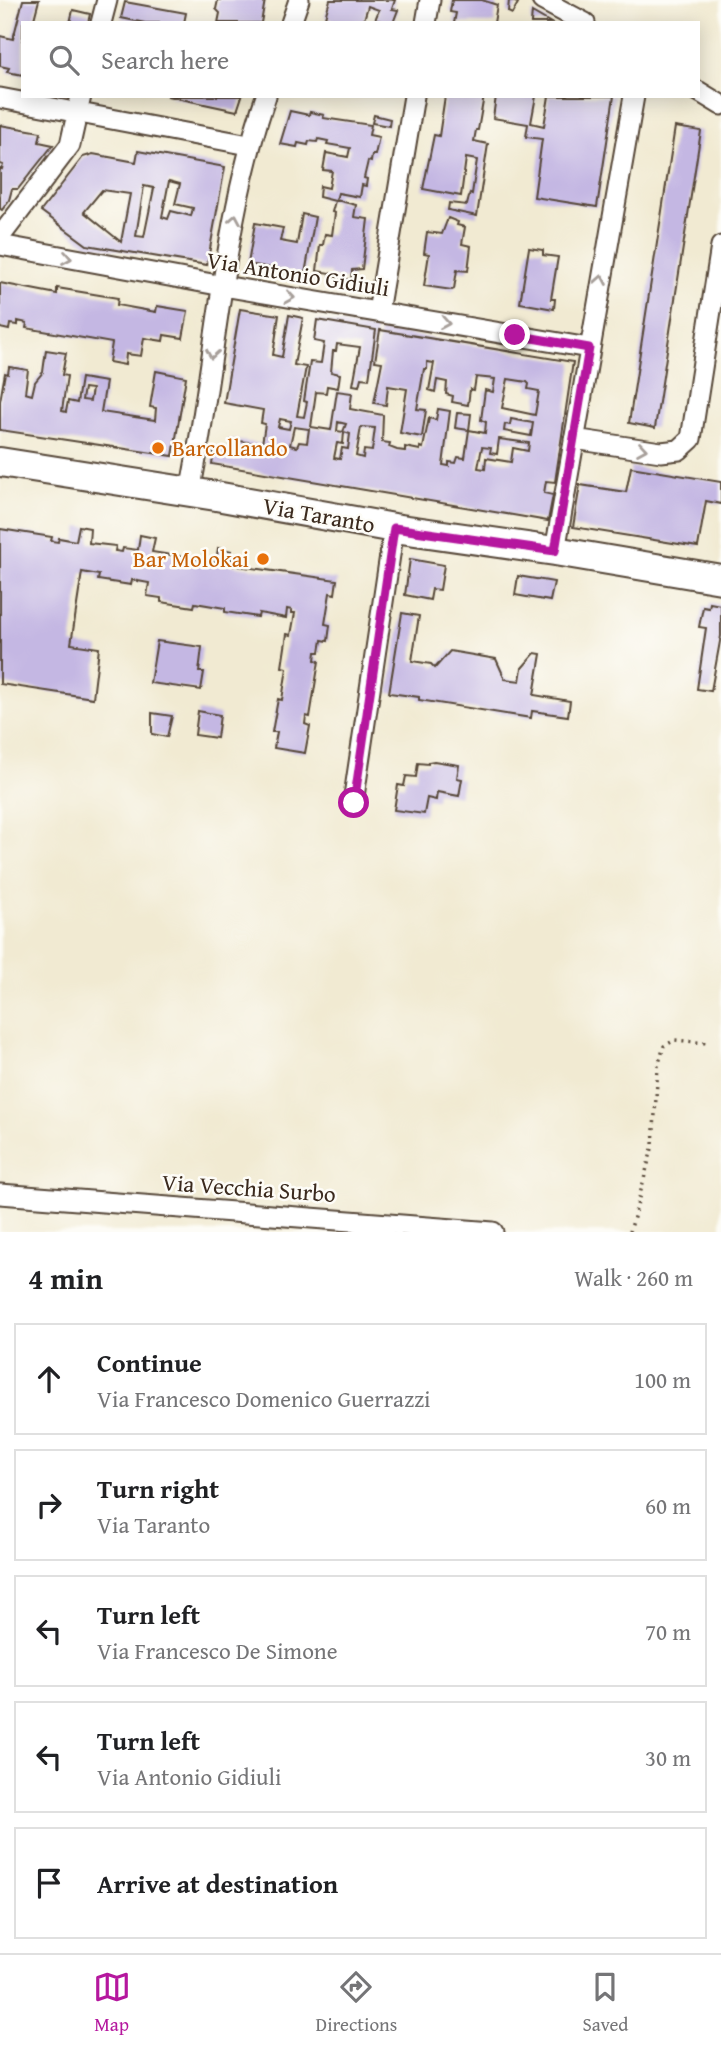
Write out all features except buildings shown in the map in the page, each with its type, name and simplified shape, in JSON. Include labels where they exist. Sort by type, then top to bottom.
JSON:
[{"type":"main road","name":"Via Taranto","points":[[0,462],[721,579]]},
{"type":"street","points":[[102,21],[107,0]]},
{"type":"street","points":[[292,21],[299,0]]},
{"type":"street","points":[[426,21],[430,0]]},
{"type":"street","points":[[542,0],[581,21]]},
{"type":"street","points":[[700,92],[721,105]]},
{"type":"street","points":[[0,98],[79,104],[249,145]]},
{"type":"street","points":[[190,492],[249,145],[265,98]]},
{"type":"street","points":[[378,312],[414,98]]},
{"type":"street","points":[[555,551],[634,98]]},
{"type":"street","points":[[0,237],[70,145],[79,104]]},
{"type":"street","name":"Via Antonio Gidiuli","points":[[0,245],[589,348]]},
{"type":"street","points":[[574,439],[661,452],[680,450],[691,439],[721,246]]},
{"type":"street","points":[[354,803],[394,528]]},
{"type":"street","name":"Via Vecchia Surbo","points":[[0,1194],[494,1232]]},
{"type":"path","points":[[630,1232],[653,1145],[658,1066],[664,1046],[676,1040],[707,1043]]},
{"type":"place","name":"Barcollando","points":[[158,448]]},
{"type":"place","name":"Bar Molokai","points":[[263,559]]},
{"type":"route","points":[[354,803],[394,528],[555,551],[589,348],[515,335]]}]
